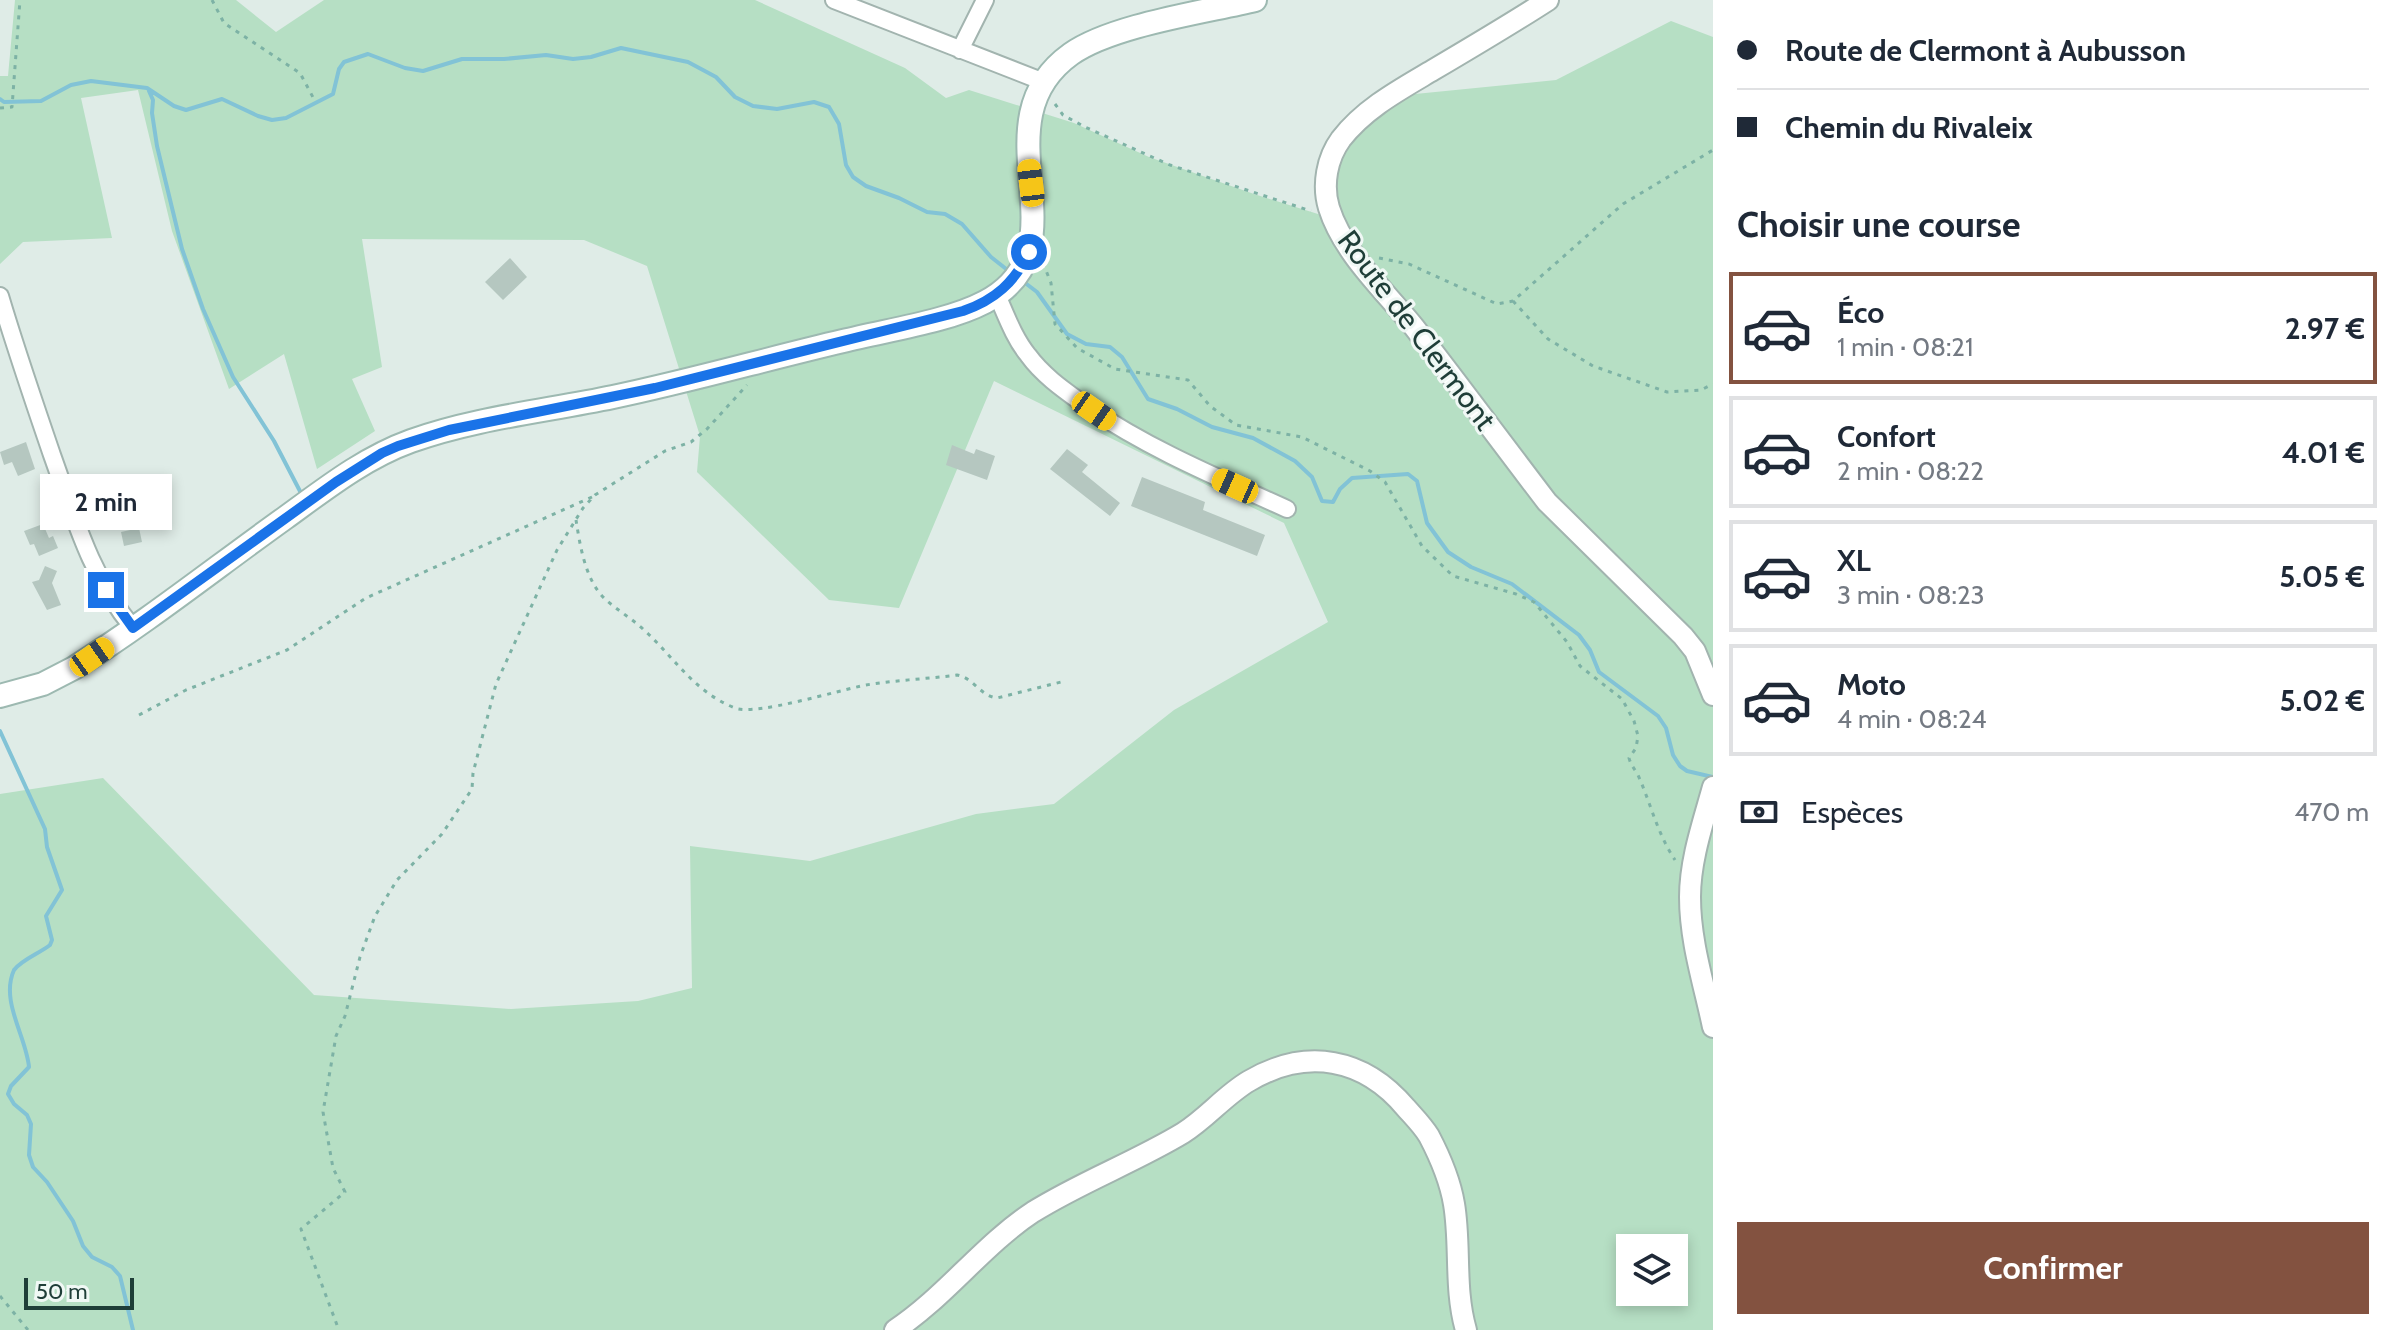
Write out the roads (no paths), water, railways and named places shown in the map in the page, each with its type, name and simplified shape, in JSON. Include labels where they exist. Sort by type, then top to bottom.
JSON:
[{"type":"main road","points":[[0,696],[58,677],[92,657],[336,482],[398,446],[449,430],[655,388],[942,316],[972,308],[997,295],[1018,274],[1033,235],[1027,140],[1030,114],[1044,82],[1067,57],[1099,40],[1255,0]]},
{"type":"street","points":[[834,0],[1044,82]]},
{"type":"street","points":[[960,50],[985,0]]},
{"type":"street","name":"Route de Clermont","points":[[1548,0],[1393,94],[1348,130],[1332,154],[1327,174],[1327,196],[1334,219],[1359,260],[1547,502],[1683,636],[1695,651],[1713,695]]},
{"type":"street","points":[[997,295],[1027,354],[1049,379],[1158,451],[1287,509]]},
{"type":"street","points":[[0,296],[17,356],[80,534],[106,590],[133,628]]},
{"type":"street","points":[[1713,787],[1695,853],[1691,883],[1692,931],[1713,1027]]},
{"type":"street","points":[[895,1330],[1032,1213],[1185,1131],[1231,1092],[1253,1078],[1282,1067],[1313,1061],[1341,1063],[1364,1071],[1395,1095],[1427,1132],[1445,1171],[1454,1205],[1466,1330]]},
{"type":"waterway","points":[[0,99],[4,102],[41,101],[71,85],[91,81],[147,88],[174,106],[186,110],[222,99],[272,120],[286,118],[333,94],[339,69],[344,62],[368,54],[405,68],[423,71],[462,59],[546,55],[573,59],[621,48],[688,62],[716,77],[735,97],[753,106],[777,109],[814,102],[829,107],[839,124],[846,165],[853,177],[866,186],[927,212],[945,214],[962,224],[991,257],[1010,272]]},
{"type":"waterway","points":[[149,91],[153,100],[157,146],[182,249],[203,309],[233,377],[274,441],[303,497]]},
{"type":"waterway","points":[[1020,279],[1037,292],[1067,334],[1086,344],[1110,347],[1122,357],[1148,399],[1177,409],[1212,427],[1253,438],[1295,461],[1312,477],[1322,501],[1333,502],[1340,489],[1352,478],[1408,474],[1417,481],[1427,523],[1448,552],[1471,567],[1512,584],[1579,635],[1590,650],[1599,672],[1658,716],[1666,728],[1673,755],[1680,766],[1687,771],[1713,777]]},
{"type":"waterway","points":[[0,731],[45,829],[47,847],[62,890],[46,916],[52,940],[50,945],[14,970],[10,994],[29,1067],[11,1086],[8,1094],[31,1124],[29,1155],[33,1167],[73,1221],[83,1246],[92,1257],[112,1267],[120,1276],[133,1330]]}]
